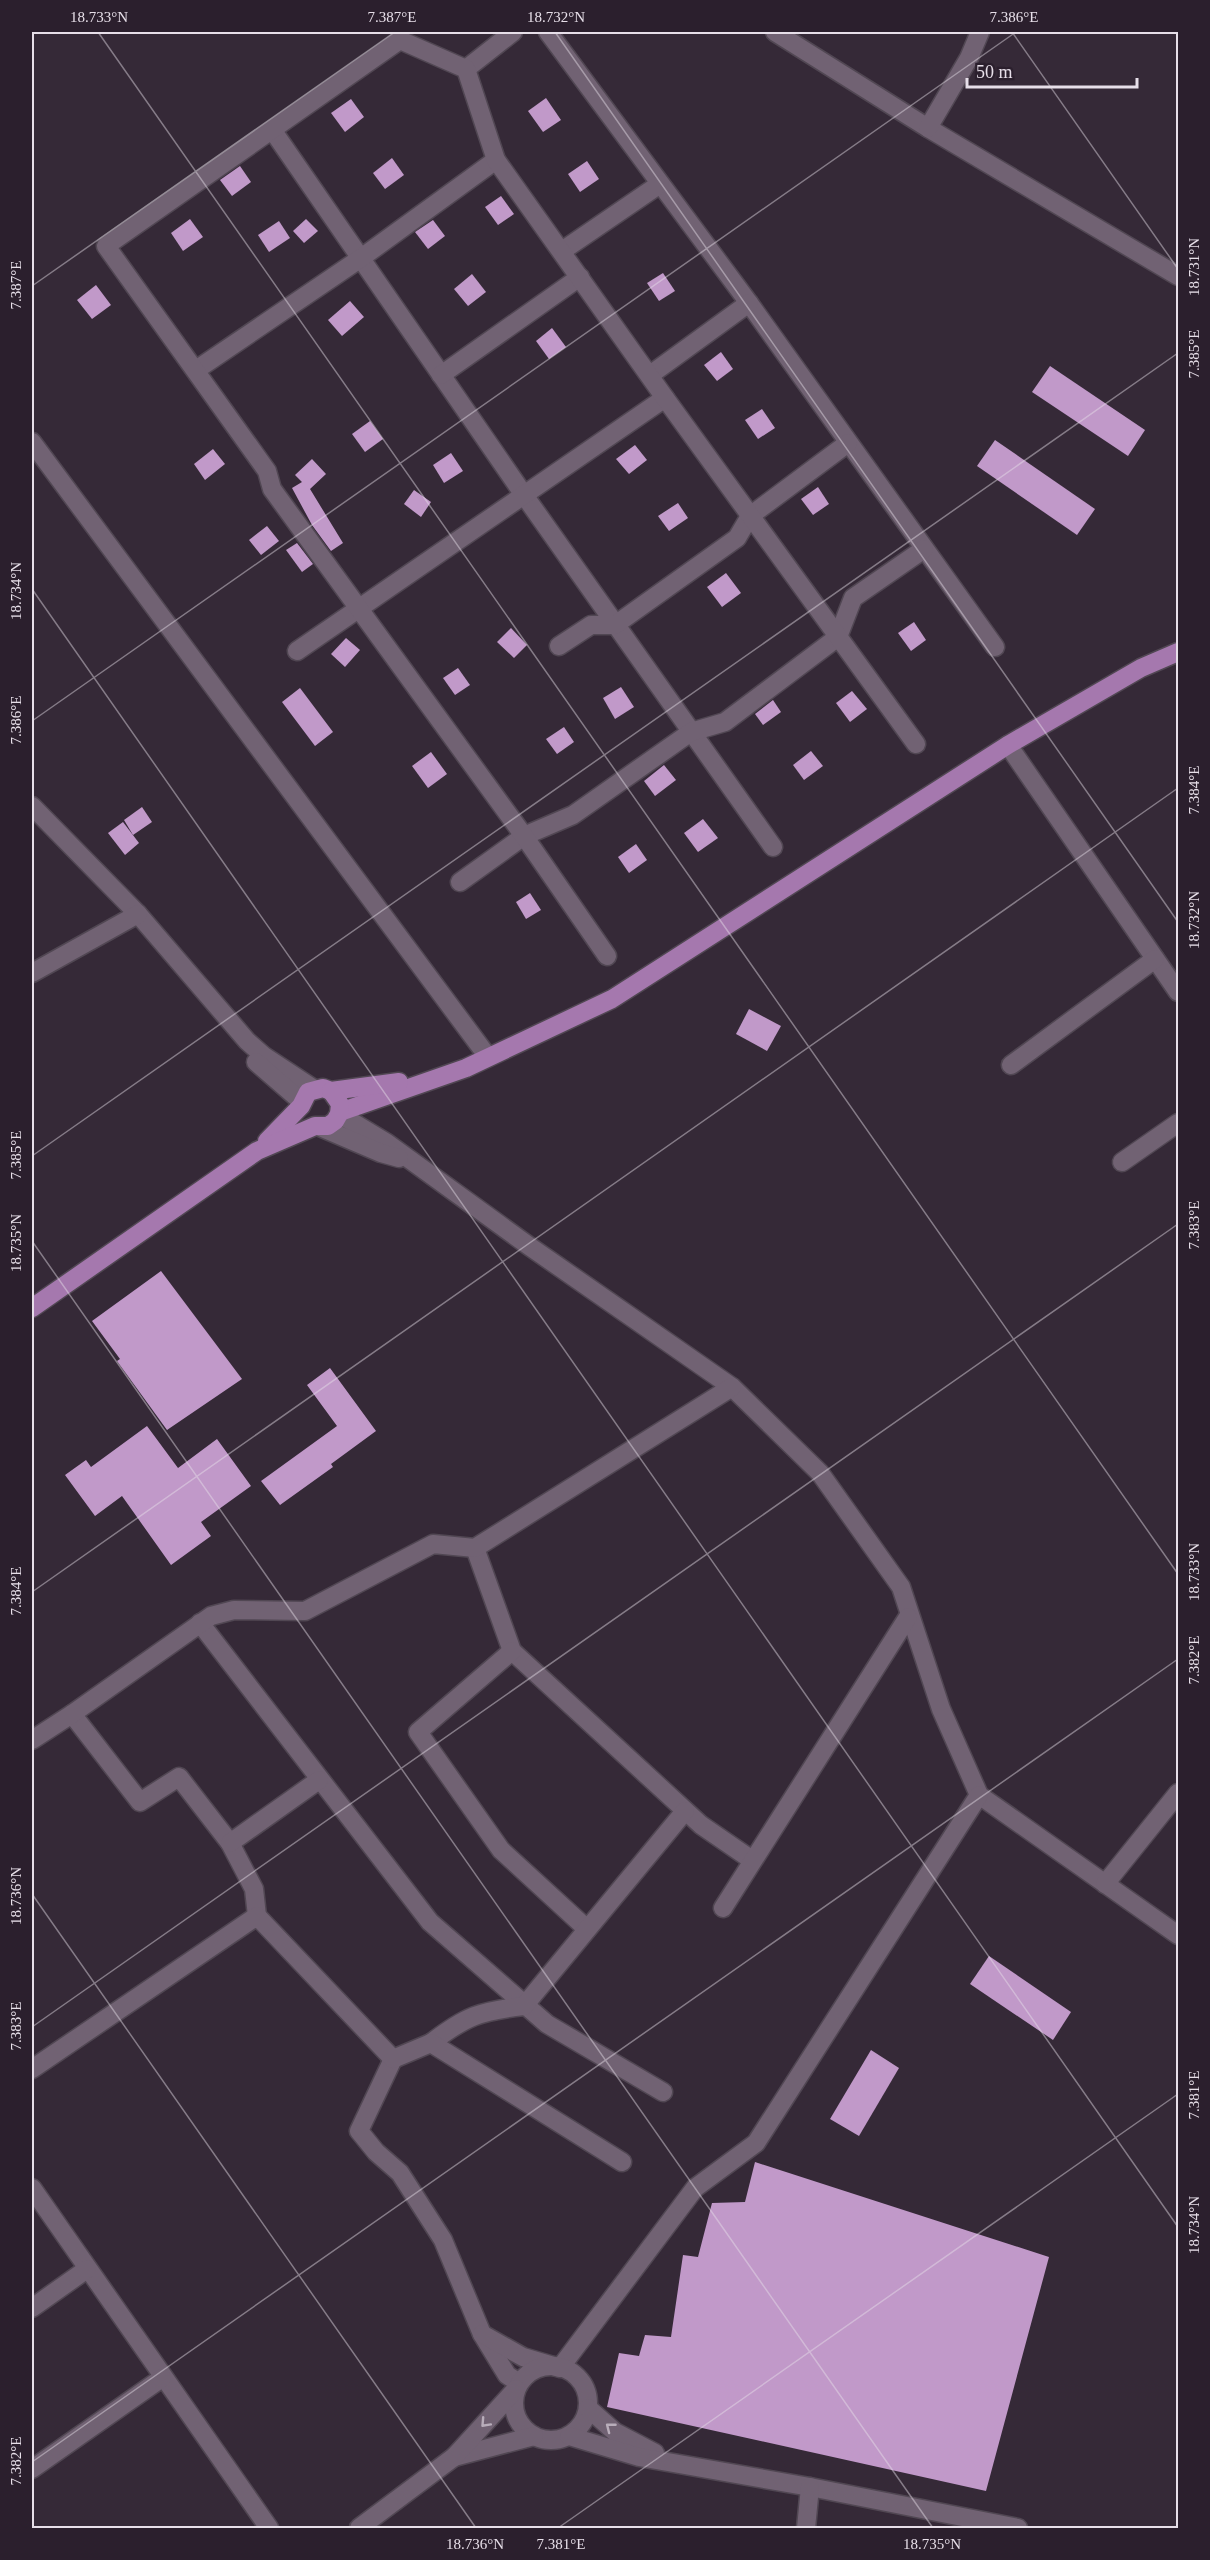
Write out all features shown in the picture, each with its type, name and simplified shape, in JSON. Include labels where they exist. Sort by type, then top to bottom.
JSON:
[{"type":"main road","points":[[339,1113],[466,1068],[612,999],[1008,745],[1141,668],[1179,652]]},
{"type":"main road","points":[[32,1308],[257,1151],[301,1104],[304,1096],[322,1090],[380,1086],[466,1068]]},
{"type":"main road","points":[[257,1151],[334,1121],[339,1113],[340,1104],[322,1090]]},
{"type":"main road","points":[[301,1104],[305,1119],[318,1126]]},
{"type":"street","points":[[466,69],[513,32]]},
{"type":"street","points":[[548,32],[749,303],[996,647]]},
{"type":"street","points":[[774,32],[928,128],[1179,276]]},
{"type":"street","points":[[928,128],[969,58],[980,32]]},
{"type":"street","points":[[607,956],[524,836],[272,489],[267,471],[106,246],[400,40],[466,69],[496,160],[916,744]]},
{"type":"street","points":[[273,131],[524,495],[773,847]]},
{"type":"street","points":[[196,370],[361,258],[496,160]]},
{"type":"street","points":[[562,252],[660,184]]},
{"type":"street","points":[[441,375],[580,277]]},
{"type":"street","points":[[650,375],[749,303]]},
{"type":"street","points":[[297,651],[665,398]]},
{"type":"street","points":[[32,442],[488,1057]]},
{"type":"street","points":[[559,646],[591,625],[615,625],[737,538],[750,516],[848,443]]},
{"type":"street","points":[[460,882],[524,836],[573,815],[690,732],[725,722],[838,637],[853,598],[924,549]]},
{"type":"street","points":[[1008,745],[1179,992]]},
{"type":"street","points":[[32,806],[138,914],[247,1041],[264,1056],[322,1090]]},
{"type":"street","points":[[32,973],[138,914]]},
{"type":"street","points":[[1011,1065],[1155,959]]},
{"type":"street","points":[[232,1022],[252,1058],[301,1104]]},
{"type":"street","points":[[339,1113],[387,1143],[732,1387],[820,1473],[901,1587],[908,1617],[940,1709],[979,1795],[1179,1935]]},
{"type":"street","points":[[1122,1162],[1179,1123]]},
{"type":"street","points":[[318,1126],[381,1153],[412,1162]]},
{"type":"street","points":[[32,1740],[211,1616],[234,1610],[305,1611],[433,1544],[475,1548],[732,1387]]},
{"type":"street","points":[[475,1548],[512,1651],[700,1825],[752,1860]]},
{"type":"street","points":[[723,1908],[908,1617]]},
{"type":"street","points":[[200,1623],[430,1922],[547,2024],[663,2092]]},
{"type":"street","points":[[512,1651],[418,1732],[501,1850],[586,1929]]},
{"type":"street","points":[[72,1714],[140,1802],[179,1777],[230,1843],[254,1889],[257,1916],[393,2059]]},
{"type":"street","points":[[230,1843],[320,1780]]},
{"type":"street","points":[[1106,1884],[1179,1793]]},
{"type":"street","points":[[560,2368],[695,2188],[756,2143],[979,1795]]},
{"type":"street","points":[[518,2386],[507,2375],[482,2334],[443,2240],[400,2173],[376,2152],[359,2131],[393,2059],[431,2043],[460,2021],[491,2009],[524,2006],[685,1811]]},
{"type":"street","points":[[32,2069],[257,1916]]},
{"type":"street","points":[[431,2043],[622,2162]]},
{"type":"street","points":[[32,2188],[269,2529]]},
{"type":"street","points":[[32,2308],[87,2269]]},
{"type":"street","points":[[482,2334],[523,2357],[576,2375],[586,2390],[588,2408],[582,2424],[569,2436]]},
{"type":"street","points":[[360,2529],[454,2457],[530,2372],[544,2366],[560,2368]]},
{"type":"street","points":[[32,2469],[162,2378]]},
{"type":"street","points":[[518,2386],[514,2407],[520,2424],[534,2436],[551,2440],[569,2436],[639,2457],[810,2487],[1017,2528]]},
{"type":"street","points":[[588,2408],[615,2432],[672,2462]]},
{"type":"street","points":[[454,2457],[534,2436]]},
{"type":"street","points":[[806,2529],[810,2487]]},
{"type":"building","points":[[546,98],[561,120],[543,132],[528,111]]},
{"type":"building","points":[[351,99],[364,117],[345,132],[331,113]]},
{"type":"building","points":[[392,158],[404,175],[385,189],[373,173]]},
{"type":"building","points":[[587,161],[599,179],[580,192],[568,174]]},
{"type":"building","points":[[240,166],[251,182],[232,196],[220,180]]},
{"type":"building","points":[[501,196],[514,214],[498,225],[485,207]]},
{"type":"building","points":[[190,219],[203,237],[183,251],[171,233]]},
{"type":"building","points":[[306,219],[318,231],[304,243],[293,231]]},
{"type":"building","points":[[433,220],[445,236],[428,249],[415,232]]},
{"type":"building","points":[[279,221],[290,238],[269,252],[258,235]]},
{"type":"building","points":[[663,273],[675,291],[659,301],[647,283]]},
{"type":"building","points":[[472,274],[486,292],[468,306],[454,289]]},
{"type":"building","points":[[96,285],[111,305],[92,319],[77,300]]},
{"type":"building","points":[[350,301],[364,317],[342,336],[328,320]]},
{"type":"building","points":[[552,328],[566,347],[549,359],[536,341]]},
{"type":"building","points":[[721,352],[733,369],[717,381],[704,365]]},
{"type":"building","points":[[1050,366],[1145,430],[1128,456],[1032,392]]},
{"type":"building","points":[[762,409],[775,428],[758,439],[745,420]]},
{"type":"building","points":[[370,421],[383,439],[365,452],[352,434]]},
{"type":"building","points":[[995,440],[1095,509],[1077,535],[977,466]]},
{"type":"building","points":[[635,445],[647,460],[629,474],[616,459]]},
{"type":"building","points":[[213,449],[225,464],[205,480],[194,464]]},
{"type":"building","points":[[451,453],[463,471],[444,483],[433,465]]},
{"type":"building","points":[[312,459],[326,474],[310,489],[343,543],[331,551],[312,525],[292,488],[302,482],[295,475]]},
{"type":"building","points":[[818,487],[829,504],[813,515],[801,499]]},
{"type":"building","points":[[414,490],[431,502],[421,517],[404,504]]},
{"type":"building","points":[[678,503],[688,518],[669,531],[658,516]]},
{"type":"building","points":[[267,526],[279,541],[261,555],[249,540]]},
{"type":"building","points":[[297,543],[313,564],[302,572],[286,550]]},
{"type":"building","points":[[726,573],[741,593],[722,607],[707,587]]},
{"type":"building","points":[[914,622],[926,640],[911,651],[898,633]]},
{"type":"building","points":[[511,628],[527,645],[514,658],[497,642]]},
{"type":"building","points":[[346,638],[360,650],[345,667],[331,654]]},
{"type":"building","points":[[458,668],[470,685],[455,695],[443,678]]},
{"type":"building","points":[[621,687],[634,707],[615,719],[603,698]]},
{"type":"building","points":[[300,688],[333,732],[315,746],[282,702]]},
{"type":"building","points":[[852,691],[867,709],[850,722],[836,703]]},
{"type":"building","points":[[773,700],[781,712],[763,725],[755,714]]},
{"type":"building","points":[[564,727],[574,742],[557,754],[546,739]]},
{"type":"building","points":[[811,751],[823,766],[804,780],[793,765]]},
{"type":"building","points":[[431,752],[447,774],[428,788],[412,766]]},
{"type":"building","points":[[664,765],[676,780],[655,796],[644,781]]},
{"type":"building","points":[[142,807],[152,822],[133,835],[124,820]]},
{"type":"building","points":[[703,819],[718,838],[698,852],[684,833]]},
{"type":"building","points":[[123,822],[139,843],[125,855],[108,833]]},
{"type":"building","points":[[636,844],[647,860],[629,873],[618,857]]},
{"type":"building","points":[[530,893],[541,910],[526,919],[516,902]]},
{"type":"building","points":[[749,1009],[781,1026],[767,1051],[736,1034]]},
{"type":"building","points":[[161,1271],[242,1379],[167,1430],[117,1361],[120,1359],[92,1321]]},
{"type":"building","points":[[330,1368],[376,1431],[331,1464],[333,1467],[280,1505],[261,1481],[337,1426],[307,1385]]},
{"type":"building","points":[[147,1426],[178,1468],[217,1439],[251,1486],[201,1522],[211,1536],[171,1565],[122,1496],[95,1516],[65,1475],[86,1460],[91,1467]]},
{"type":"building","points":[[989,1956],[1071,2012],[1053,2040],[970,1984]]},
{"type":"building","points":[[871,2050],[899,2068],[859,2136],[830,2119]]},
{"type":"building","points":[[755,2162],[1049,2257],[986,2491],[607,2407],[619,2353],[639,2356],[645,2335],[671,2337],[683,2255],[698,2257],[712,2203],[745,2202]]}]
